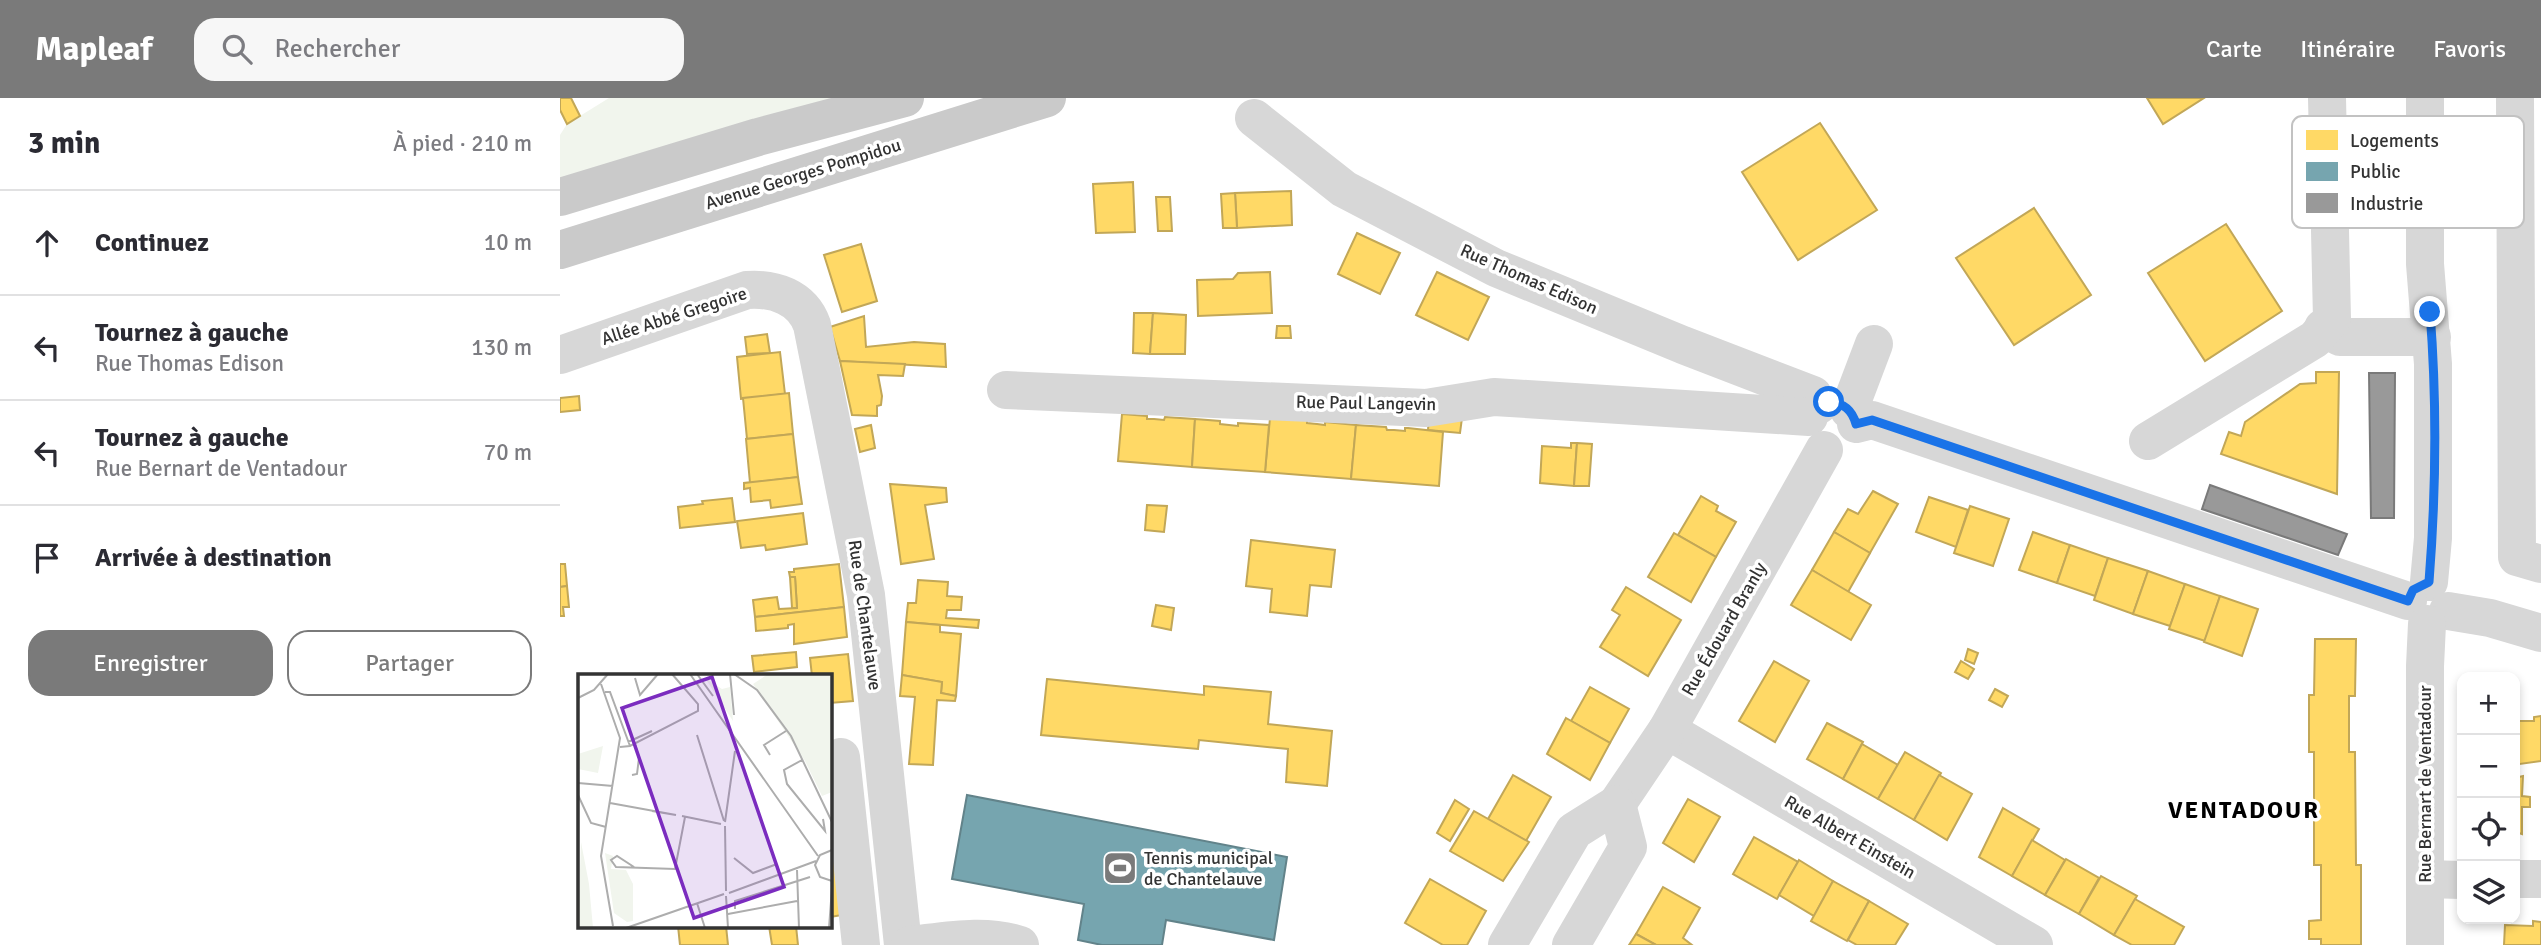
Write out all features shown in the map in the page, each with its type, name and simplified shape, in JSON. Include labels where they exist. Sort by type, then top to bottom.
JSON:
[{"type":"main road","points":[[560,197],[905,98]]},
{"type":"main road","name":"Avenue Georges Pompidou","points":[[560,250],[1047,98]]},
{"type":"street","points":[[2327,98],[2327,116]]},
{"type":"street","name":"Rue Bernart de Ventadour","points":[[2425,98],[2425,116]]},
{"type":"street","points":[[2515,98],[2515,116]]},
{"type":"street","name":"Rue Thomas Edison","points":[[1254,118],[1344,189],[1496,268],[1683,345],[1813,394],[1831,418]]},
{"type":"street","points":[[2148,441],[2315,339],[2327,321],[2327,228]]},
{"type":"street","name":"Rue Bernart de Ventadour","points":[[2425,228],[2430,324],[2433,538],[2425,666],[2425,945]]},
{"type":"street","points":[[2516,228],[2517,557],[2541,564]]},
{"type":"street","name":"Allée Abbé Gregoire","points":[[560,355],[747,290],[762,289],[789,297]]},
{"type":"street","name":"Rue de Chantelauve","points":[[789,297],[807,312],[812,325],[866,595],[903,945]]},
{"type":"street","points":[[2327,321],[2430,324]]},
{"type":"street","name":"Rue Édouard Branly","points":[[1507,945],[1574,831],[1617,804],[1667,730],[1831,418],[1863,340]]},
{"type":"street","name":"Rue Paul Langevin","points":[[1006,390],[1426,408],[1494,397],[1831,418]]},
{"type":"street","points":[[1831,418],[1872,420],[2428,605],[2490,618],[2541,633]]},
{"type":"street","name":"Rue Albert Einstein","points":[[1667,730],[2034,945]]},
{"type":"street","points":[[841,757],[861,945]]},
{"type":"street","points":[[1571,945],[1628,847],[1617,804]]},
{"type":"street","points":[[2425,879],[2457,880]]},
{"type":"street","points":[[2520,880],[2541,879]]},
{"type":"street","points":[[910,945],[978,939],[1008,941],[1020,945]]},
{"type":"shaded area","points":[[609,98],[832,98],[560,182],[560,135],[567,124]]},
{"type":"building: Logements","points":[[560,98],[571,98],[580,116],[567,124],[560,110]]},
{"type":"building: Logements","points":[[2147,98],[2204,98],[2163,124]]},
{"type":"building: Logements","points":[[1820,123],[1877,210],[1798,260],[1742,172]]},
{"type":"building: Logements","points":[[1133,182],[1135,232],[1096,233],[1093,184]]},
{"type":"building: Logements","points":[[1291,191],[1292,225],[1237,228],[1235,193]]},
{"type":"building: Logements","points":[[1235,193],[1237,228],[1223,228],[1221,194]]},
{"type":"building: Logements","points":[[1156,197],[1170,197],[1172,231],[1158,231]]},
{"type":"building: Logements","points":[[2034,208],[2091,295],[2014,345],[1956,258]]},
{"type":"building: Logements","points":[[2226,224],[2282,311],[2205,361],[2148,273]]},
{"type":"building: Logements","points":[[1357,233],[1400,253],[1380,294],[1338,274]]},
{"type":"building: Logements","points":[[861,244],[877,301],[842,312],[824,255]]},
{"type":"building: Logements","points":[[1270,272],[1272,313],[1198,316],[1197,280],[1233,279],[1238,273]]},
{"type":"building: Logements","points":[[1437,272],[1489,297],[1468,340],[1416,315]]},
{"type":"building: Logements","points":[[1134,313],[1153,313],[1150,354],[1133,353]]},
{"type":"building: Logements","points":[[1153,313],[1186,315],[1185,354],[1150,354]]},
{"type":"building: Logements","points":[[864,316],[866,347],[914,342],[945,344],[946,367],[840,361],[830,327]]},
{"type":"building: Logements","points":[[1277,326],[1290,326],[1291,338],[1276,338]]},
{"type":"building: Logements","points":[[767,334],[770,353],[747,354],[745,337]]},
{"type":"building: Logements","points":[[780,352],[785,394],[741,399],[737,357]]},
{"type":"building: Logements","points":[[840,361],[905,364],[903,376],[878,375],[882,396],[881,405],[877,406],[877,416],[852,415]]},
{"type":"building: Logements","points":[[2316,372],[2339,372],[2337,494],[2221,454],[2229,432],[2241,436],[2245,422],[2300,384],[2316,383]]},
{"type":"building: Logements","points":[[789,393],[793,434],[747,439],[743,398]]},
{"type":"building: Logements","points":[[579,396],[580,410],[560,412],[560,398]]},
{"type":"building: Logements","points":[[1122,414],[1147,416],[1147,419],[1195,419],[1192,467],[1118,461]]},
{"type":"building: Logements","points":[[1429,415],[1462,418],[1460,433],[1428,430]]},
{"type":"building: Logements","points":[[1270,418],[1307,420],[1307,423],[1325,425],[1325,422],[1356,425],[1351,479],[1265,472]]},
{"type":"building: Logements","points":[[1195,419],[1238,426],[1238,423],[1269,425],[1265,472],[1192,467]]},
{"type":"building: Logements","points":[[871,425],[875,448],[860,452],[855,429]]},
{"type":"building: Logements","points":[[1356,425],[1386,427],[1387,430],[1405,431],[1405,428],[1408,428],[1443,432],[1439,486],[1351,479]]},
{"type":"building: Logements","points":[[793,434],[798,477],[750,483],[746,439]]},
{"type":"building: Logements","points":[[1571,443],[1577,443],[1574,486],[1540,483],[1542,446],[1571,448]]},
{"type":"building: Logements","points":[[1577,443],[1592,444],[1589,486],[1574,486]]},
{"type":"building: Logements","points":[[798,477],[802,504],[771,508],[770,500],[751,502],[750,488],[744,489],[744,483]]},
{"type":"building: Logements","points":[[890,484],[946,488],[947,502],[925,505],[934,559],[901,564]]},
{"type":"building: Logements","points":[[1873,491],[1898,504],[1870,553],[1834,532],[1848,509],[1858,514]]},
{"type":"building: Logements","points":[[1701,496],[1718,506],[1716,511],[1736,522],[1716,557],[1678,535]]},
{"type":"building: Logements","points":[[1929,497],[1968,510],[1956,547],[1916,532]]},
{"type":"building: Logements","points":[[732,498],[735,522],[680,528],[678,507]]},
{"type":"building: Logements","points":[[1147,505],[1167,506],[1164,532],[1145,530]]},
{"type":"building: Logements","points":[[1970,506],[2009,519],[1993,566],[1954,553]]},
{"type":"building: Logements","points":[[803,513],[807,544],[766,550],[765,545],[741,548],[737,521]]},
{"type":"building: Logements","points":[[1834,532],[1870,553],[1848,592],[1812,570]]},
{"type":"building: Logements","points":[[2033,532],[2070,545],[2057,583],[2019,570]]},
{"type":"building: Logements","points":[[1674,533],[1716,557],[1691,602],[1648,577]]},
{"type":"building: Logements","points":[[1251,540],[1335,550],[1331,587],[1310,585],[1307,616],[1270,612],[1272,589],[1246,586]]},
{"type":"building: Logements","points":[[2070,545],[2108,558],[2095,596],[2057,583]]},
{"type":"building: Logements","points":[[2108,558],[2148,571],[2133,614],[2094,600]]},
{"type":"building: Logements","points":[[560,564],[565,564],[567,586],[560,587]]},
{"type":"building: Logements","points":[[839,564],[844,607],[755,617],[753,600],[777,597],[779,609],[797,608],[795,577],[790,577],[789,572],[794,572],[794,569]]},
{"type":"building: Logements","points":[[1812,570],[1871,605],[1851,640],[1791,605]]},
{"type":"building: Logements","points":[[2148,571],[2185,584],[2170,626],[2133,614]]},
{"type":"building: Logements","points":[[790,577],[795,577],[797,608],[792,608]]},
{"type":"building: Logements","points":[[918,580],[948,582],[947,596],[962,597],[961,610],[947,610],[946,618],[979,620],[978,628],[906,622],[908,603],[916,603]]},
{"type":"building: Logements","points":[[2185,584],[2220,596],[2205,641],[2169,629]]},
{"type":"building: Logements","points":[[567,586],[569,607],[563,607],[564,616],[560,616],[560,587]]},
{"type":"building: Logements","points":[[1626,587],[1681,620],[1648,676],[1600,647],[1620,615],[1612,610]]},
{"type":"building: Logements","points":[[2220,596],[2258,609],[2242,656],[2204,642]]},
{"type":"building: Logements","points":[[1156,605],[1174,608],[1171,630],[1152,626]]},
{"type":"building: Logements","points":[[844,607],[847,637],[794,644],[794,624],[788,625],[788,628],[756,631],[755,617]]},
{"type":"building: Logements","points":[[906,622],[940,625],[940,632],[961,634],[956,696],[941,693],[942,682],[902,675]]},
{"type":"building: Logements","points":[[2315,639],[2356,639],[2355,696],[2349,696],[2349,752],[2355,752],[2356,865],[2361,865],[2361,945],[2321,945],[2321,939],[2309,939],[2309,921],[2321,920],[2321,865],[2314,865],[2314,752],[2309,752],[2309,695],[2314,695]]},
{"type":"building: Logements","points":[[1968,649],[1978,653],[1974,664],[1965,660]]},
{"type":"building: Logements","points":[[796,652],[797,667],[754,672],[752,656]]},
{"type":"building: Logements","points":[[848,654],[853,701],[831,703],[831,674],[812,674],[810,658]]},
{"type":"building: Logements","points":[[1774,661],[1809,681],[1775,742],[1739,721]]},
{"type":"building: Logements","points":[[1961,661],[1974,669],[1968,679],[1955,672]]},
{"type":"building: Logements","points":[[902,675],[942,682],[941,693],[956,696],[955,701],[937,700],[933,765],[909,764],[915,697],[900,696]]},
{"type":"building: Logements","points":[[1047,679],[1204,695],[1204,686],[1271,692],[1268,724],[1332,731],[1327,786],[1286,782],[1288,749],[1199,740],[1198,749],[1041,735]]},
{"type":"building: Logements","points":[[1590,687],[1629,709],[1610,743],[1571,721]]},
{"type":"building: Logements","points":[[1995,689],[2008,696],[2002,707],[1989,700]]},
{"type":"building: Logements","points":[[2541,716],[2541,761],[2520,764],[2520,721],[2534,721],[2534,717]]},
{"type":"building: Logements","points":[[1566,718],[1610,743],[1590,780],[1547,754]]},
{"type":"building: Logements","points":[[1827,723],[1863,742],[1843,779],[1807,759]]},
{"type":"building: Logements","points":[[1862,744],[1898,765],[1878,799],[1843,779]]},
{"type":"building: Logements","points":[[1905,752],[1941,773],[1914,820],[1878,799]]},
{"type":"building: Logements","points":[[1513,775],[1551,797],[1526,841],[1488,819]]},
{"type":"building: Logements","points":[[1939,775],[1972,794],[1947,840],[1914,820]]},
{"type":"building: Logements","points":[[2523,776],[2522,796],[2530,797],[2530,807],[2522,807],[2522,834],[2520,777]]},
{"type":"building: Logements","points":[[1688,799],[1720,817],[1694,862],[1663,843]]},
{"type":"building: Logements","points":[[1455,800],[1469,809],[1450,841],[1437,833]]},
{"type":"building: Logements","points":[[2003,808],[2039,829],[2012,876],[1979,857]]},
{"type":"building: Logements","points":[[1474,811],[1529,842],[1503,881],[1450,851]]},
{"type":"building: Logements","points":[[831,815],[842,915],[831,917]]},
{"type":"building: Logements","points":[[1754,837],[1798,862],[1777,899],[1733,874]]},
{"type":"building: Logements","points":[[2032,840],[2065,860],[2045,895],[2012,876]]},
{"type":"building: Logements","points":[[2066,859],[2099,878],[2079,914],[2045,895]]},
{"type":"building: Logements","points":[[1799,860],[1833,881],[1814,916],[1779,895]]},
{"type":"building: Logements","points":[[2101,876],[2137,896],[2114,935],[2079,914]]},
{"type":"building: Logements","points":[[1430,879],[1486,911],[1467,945],[1443,945],[1405,923]]},
{"type":"building: Logements","points":[[1833,881],[1869,901],[1847,941],[1811,921]]},
{"type":"building: Logements","points":[[1663,887],[1700,908],[1683,938],[1692,945],[1656,945],[1636,934]]},
{"type":"building: Logements","points":[[2135,899],[2184,927],[2174,945],[2132,945],[2114,935]]},
{"type":"building: Logements","points":[[1869,901],[1908,924],[1895,945],[1857,945],[1848,940]]},
{"type":"building: Logements","points":[[2533,921],[2541,922],[2541,945],[2504,945],[2505,925],[2533,926]]},
{"type":"building: Logements","points":[[678,928],[726,928],[728,945],[680,945]]},
{"type":"building: Logements","points":[[769,928],[796,928],[798,945],[772,945]]},
{"type":"building: Logements","points":[[1636,934],[1656,945],[1629,945]]},
{"type":"building: Public","name":"Tennis municipal de Chantelauve","points":[[967,795],[1287,857],[1274,940],[1166,920],[1162,945],[1102,945],[1078,940],[1084,904],[952,879]]},
{"type":"building: Industrie","points":[[2369,373],[2395,373],[2394,518],[2371,518]]},
{"type":"building: Industrie","points":[[2210,485],[2347,534],[2338,555],[2202,509]]},
{"type":"place","name":"Tennis municipal de Chantelauve","points":[[1120,868]]},
{"type":"district","name":"VENTADOUR","points":[[2244,810]]},
{"type":"route","points":[[1829,402],[1843,405],[1854,416],[1856,424],[1872,420],[2408,601],[2413,590],[2429,582],[2433,538],[2433,364],[2430,312]]}]
